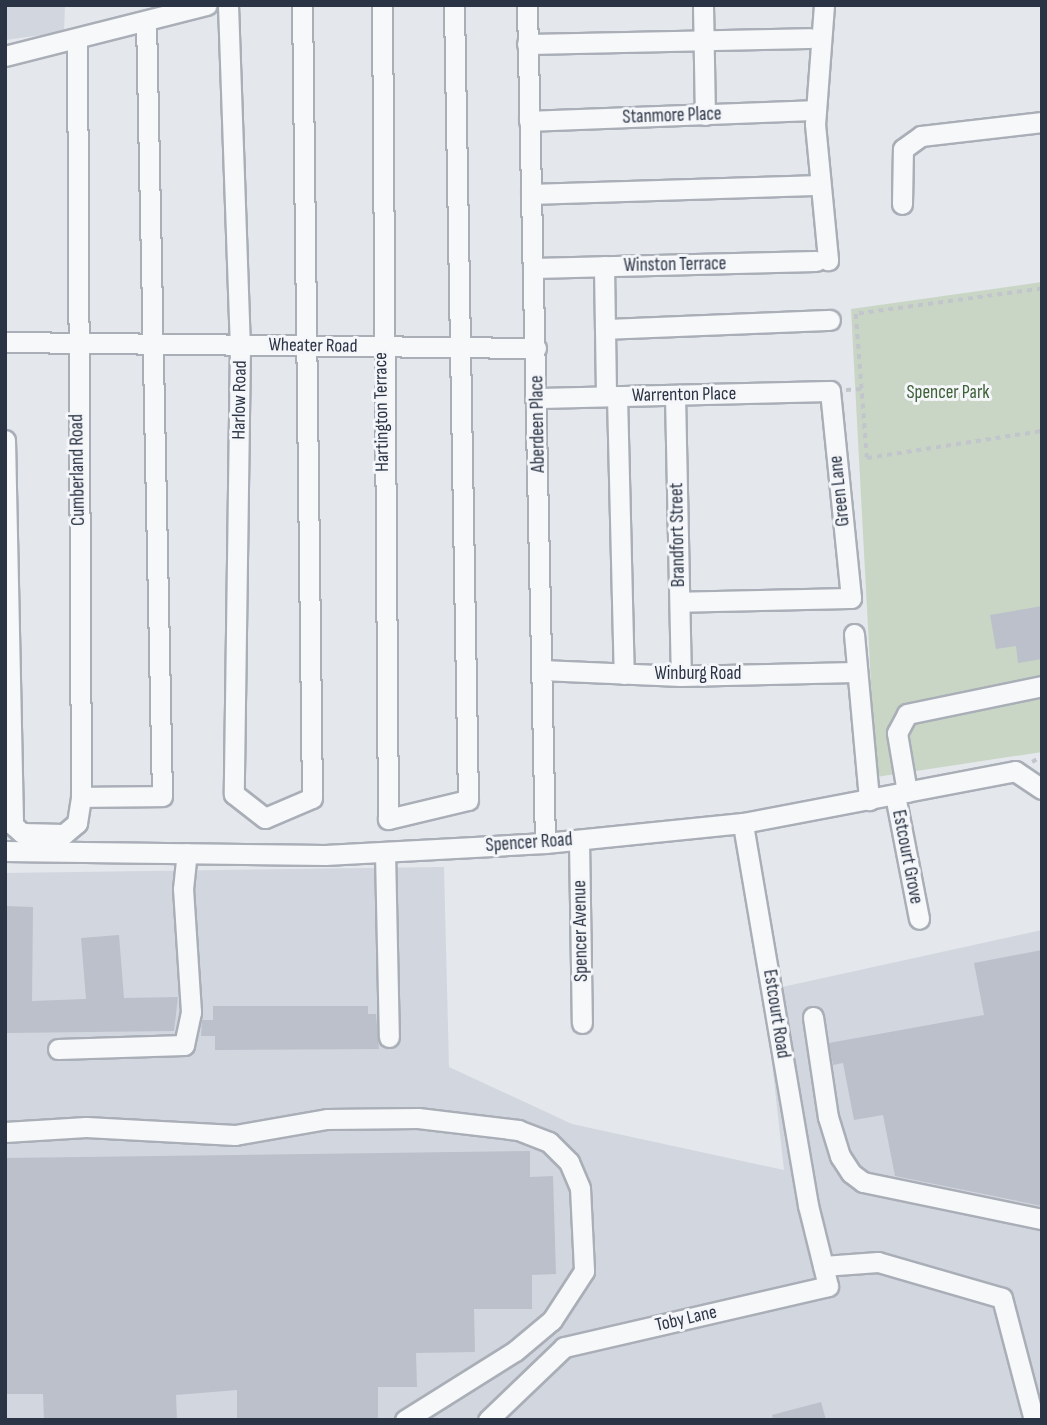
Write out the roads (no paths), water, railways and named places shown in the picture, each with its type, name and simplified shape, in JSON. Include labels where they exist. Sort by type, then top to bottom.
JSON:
[{"type":"street","points":[[5,57],[208,5]]},
{"type":"street","name":"Harlow Road","points":[[228,5],[240,345],[234,794],[265,818],[312,798],[306,346]]},
{"type":"street","points":[[302,5],[306,346]]},
{"type":"street","name":"Hartington Terrace","points":[[382,5],[381,346],[388,819],[468,800],[461,347]]},
{"type":"street","points":[[454,5],[461,347]]},
{"type":"street","name":"Aberdeen Place","points":[[527,5],[528,121],[539,398],[545,843]]},
{"type":"street","points":[[703,5],[705,115]]},
{"type":"street","points":[[531,194],[820,186],[816,110],[824,5]]},
{"type":"street","points":[[81,797],[162,796],[146,22]]},
{"type":"street","points":[[527,44],[810,38]]},
{"type":"street","name":"Cumberland Road","points":[[5,440],[12,822],[22,832],[64,834],[77,823],[81,797],[76,343],[77,40]]},
{"type":"street","name":"Stanmore Place","points":[[528,121],[816,110]]},
{"type":"street","points":[[902,204],[903,149],[921,136],[1042,122]]},
{"type":"street","name":"Winston Terrace","points":[[533,268],[822,261],[820,186]]},
{"type":"street","points":[[604,266],[624,674]]},
{"type":"street","points":[[605,329],[830,320]]},
{"type":"street","name":"Wheater Road","points":[[5,342],[536,348]]},
{"type":"street","name":"Warrenton Place","points":[[539,398],[830,391]]},
{"type":"street","name":"Green Lane","points":[[680,603],[851,598],[830,391]]},
{"type":"street","name":"Brandfort Street","points":[[676,395],[681,676]]},
{"type":"street","points":[[854,634],[855,672],[869,800]]},
{"type":"street","name":"Winburg Road","points":[[541,670],[681,676],[855,672]]},
{"type":"street","name":"Estcourt Grove","points":[[919,919],[901,794],[897,733],[908,714],[1042,686]]},
{"type":"street","name":"Spencer Road","points":[[5,851],[385,852],[545,843],[743,823],[1015,771],[1042,789]]},
{"type":"street","name":"Estcourt Road","points":[[743,823],[808,1205],[823,1266]]},
{"type":"street","name":"Spencer Avenue","points":[[579,840],[582,1023]]},
{"type":"street","points":[[385,852],[389,1037]]},
{"type":"street","points":[[58,1049],[184,1045],[191,1012],[183,888],[187,853]]},
{"type":"street","points":[[813,1017],[828,1117],[840,1156],[851,1174],[863,1182],[1042,1219]]},
{"type":"street","points":[[5,1132],[86,1127],[235,1135],[327,1119],[418,1118],[518,1130],[548,1142],[569,1162],[580,1188],[584,1270],[552,1320],[534,1336],[405,1420]]},
{"type":"street","points":[[823,1266],[878,1262],[1002,1298],[1034,1420]]},
{"type":"street","name":"Toby Lane","points":[[488,1420],[564,1348],[828,1286],[823,1266]]},
{"type":"park label","name":"Spencer Park","points":[[948,393]]}]
